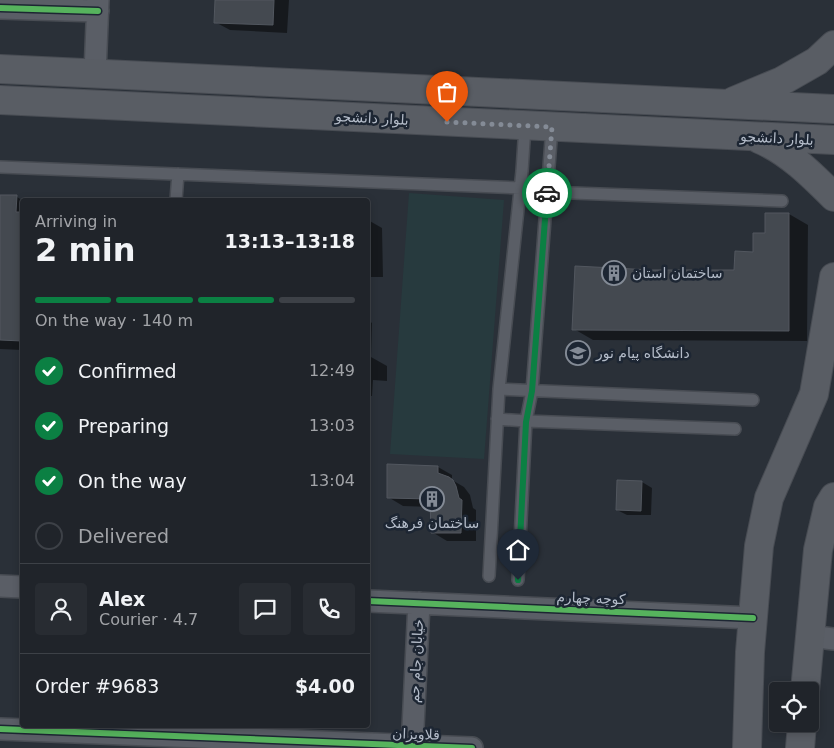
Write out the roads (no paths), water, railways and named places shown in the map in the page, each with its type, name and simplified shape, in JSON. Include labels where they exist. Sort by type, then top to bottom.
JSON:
[{"type":"main road","points":[[726,104],[782,81],[817,61],[834,45]]},
{"type":"main road","points":[[0,69],[834,109]]},
{"type":"main road","name":"بلوار دانشجو","points":[[0,100],[834,140]]},
{"type":"main road","points":[[753,136],[787,156],[808,172],[834,197]]},
{"type":"main road","points":[[747,748],[753,618],[759,546],[769,498],[814,394],[834,276]]},
{"type":"main road","points":[[808,682],[822,637],[818,550],[828,507],[834,497]]},
{"type":"main road","points":[[800,748],[801,732]]},
{"type":"street","points":[[0,8],[98,6],[95,73]]},
{"type":"street","points":[[0,586],[20,586]]},
{"type":"street","name":"کوچه چهارم","points":[[370,601],[753,618]]},
{"type":"street","name":"خیابان جام جم","points":[[412,747],[419,603]]},
{"type":"street","name":"قلاویزان","points":[[0,729],[67,740],[472,748]]},
{"type":"lane","points":[[489,576],[499,390],[525,126]]},
{"type":"lane","points":[[518,580],[526,422],[532,391],[552,127]]},
{"type":"lane","points":[[0,167],[520,188]]},
{"type":"lane","points":[[176,198],[178,174]]},
{"type":"lane","points":[[547,192],[782,200]]},
{"type":"lane","points":[[499,390],[753,400]]},
{"type":"lane","points":[[497,419],[526,422],[735,429]]},
{"type":"place","name":"ساختمان استان","points":[[614,273]]},
{"type":"place","name":"دانشگاه پیام نور","points":[[578,353]]},
{"type":"place","name":"ساختمان فرهنگ","points":[[432,499]]}]
